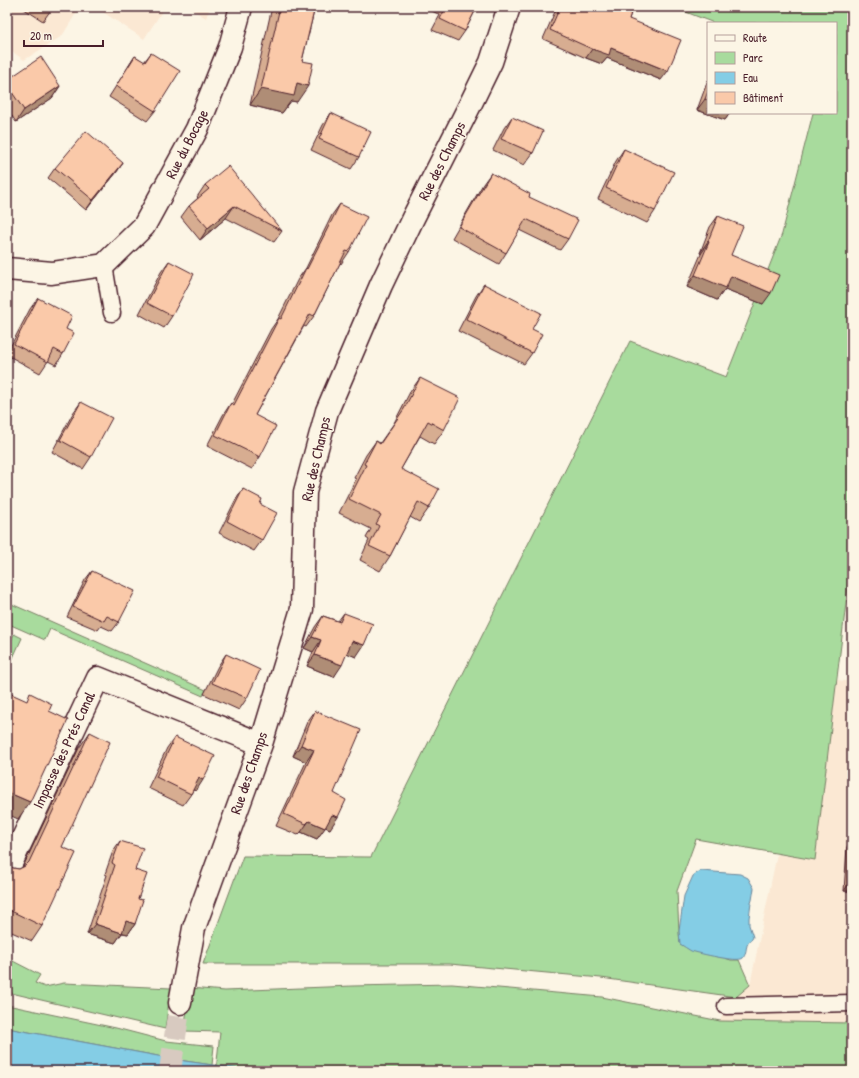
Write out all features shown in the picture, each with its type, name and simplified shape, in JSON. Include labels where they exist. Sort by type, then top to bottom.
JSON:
[{"type":"street","name":"Rue du Bocage","points":[[104,265],[144,226],[197,129],[230,47],[241,7]]},
{"type":"street","name":"Rue des Champs","points":[[180,1003],[194,928],[261,744],[302,609],[305,492],[327,411],[381,284],[490,62],[509,7]]},
{"type":"street","points":[[7,269],[52,273],[104,265]]},
{"type":"street","name":"Impasse des Prés Canal","points":[[7,872],[98,678],[261,744]]},
{"type":"lane","points":[[104,265],[112,313]]},
{"type":"lane","points":[[726,1006],[852,1003]]},
{"type":"shaded area","points":[[7,7],[80,7],[62,36],[24,60],[7,48]]},
{"type":"shaded area","points":[[95,7],[165,7],[144,39]]},
{"type":"shaded area","points":[[188,7],[210,7],[206,18]]},
{"type":"shaded area","points":[[837,680],[852,682],[852,1023],[720,1021],[726,1006],[750,985],[777,854],[815,860]]},
{"type":"green space","points":[[673,7],[852,7],[852,570],[850,570],[815,860],[696,839],[677,891],[680,944],[731,960],[739,960],[750,985],[736,997],[601,978],[450,964],[203,964],[243,856],[371,857],[630,341],[726,377],[782,234],[813,114],[837,114],[837,22],[711,22]]},
{"type":"green space","points":[[7,602],[206,690],[203,696],[50,629],[45,640],[11,625],[7,633]]},
{"type":"green space","points":[[14,634],[22,638],[7,671],[7,650]]},
{"type":"green space","points":[[7,958],[40,975],[35,983],[45,987],[64,983],[171,988],[165,1029],[7,992]]},
{"type":"green space","points":[[452,984],[602,997],[720,1021],[852,1023],[852,1071],[216,1071],[220,1032],[184,1031],[190,988],[225,991]]},
{"type":"green space","points":[[7,1005],[116,1028],[166,1041],[214,1046],[212,1065],[7,1028]]},
{"type":"water","points":[[701,871],[740,874],[748,878],[754,888],[749,918],[749,925],[753,937],[748,943],[743,958],[726,959],[691,951],[680,944],[679,931],[684,896],[693,876]]},
{"type":"water","points":[[7,1028],[185,1061],[255,1071],[7,1071]]},
{"type":"building","points":[[280,7],[315,7],[302,61],[313,63],[308,86],[297,83],[294,96],[261,89]]},
{"type":"building","points":[[446,7],[477,7],[465,31],[440,19]]},
{"type":"building","points":[[560,7],[633,7],[629,19],[681,40],[668,71],[611,48],[609,55],[550,30]]},
{"type":"building","points":[[151,53],[180,71],[155,111],[116,86],[135,56],[145,62]]},
{"type":"building","points":[[41,57],[60,86],[24,110],[7,85],[7,80]]},
{"type":"building","points":[[331,113],[371,132],[359,157],[319,139]]},
{"type":"building","points":[[512,117],[543,131],[533,153],[501,139]]},
{"type":"building","points":[[86,131],[123,163],[93,200],[55,168]]},
{"type":"building","points":[[624,149],[674,172],[655,211],[606,188]]},
{"type":"building","points":[[228,166],[282,231],[234,206],[208,228],[189,206],[209,189],[205,185]]},
{"type":"building","points":[[491,173],[530,194],[529,197],[578,220],[568,239],[526,219],[506,253],[459,227]]},
{"type":"building","points":[[340,204],[367,217],[349,252],[346,251],[314,316],[310,314],[255,415],[276,426],[260,457],[215,435],[231,403],[234,405],[279,318],[281,319]]},
{"type":"building","points":[[718,216],[743,226],[731,255],[779,275],[771,293],[731,276],[726,288],[695,275]]},
{"type":"building","points":[[169,261],[194,274],[172,316],[147,303]]},
{"type":"building","points":[[484,284],[541,313],[532,329],[542,334],[532,353],[466,319]]},
{"type":"building","points":[[38,298],[72,316],[66,329],[74,333],[63,354],[54,349],[48,362],[14,344]]},
{"type":"building","points":[[420,378],[460,398],[444,430],[428,421],[401,469],[439,489],[429,508],[418,502],[390,556],[369,546],[379,526],[376,524],[381,515],[349,499],[376,441],[380,444],[404,409]]},
{"type":"building","points":[[81,402],[112,418],[91,457],[60,440]]},
{"type":"building","points":[[243,489],[262,499],[260,504],[277,513],[262,540],[227,521]]},
{"type":"building","points":[[92,571],[135,591],[119,622],[107,616],[104,621],[73,607]]},
{"type":"building","points":[[344,613],[373,624],[364,645],[352,641],[342,665],[315,655],[321,640],[312,637],[323,616],[340,622]]},
{"type":"building","points":[[226,654],[260,670],[247,698],[212,683]]},
{"type":"building","points":[[7,692],[27,701],[30,693],[52,704],[49,711],[68,720],[30,802],[7,792]]},
{"type":"building","points":[[315,711],[361,730],[334,793],[346,800],[338,817],[332,815],[325,828],[309,821],[306,824],[284,814],[314,750],[301,745]]},
{"type":"building","points":[[90,732],[110,742],[62,847],[76,853],[42,926],[7,909],[7,861],[13,868],[19,869],[29,862]]},
{"type":"building","points":[[175,737],[215,756],[203,780],[199,778],[191,794],[156,777]]},
{"type":"building","points":[[120,841],[143,848],[135,870],[147,874],[138,899],[143,900],[135,924],[126,921],[122,933],[95,924],[115,865],[112,863]]},
{"type":"tunnel","points":[[170,1071],[180,1003]]}]
